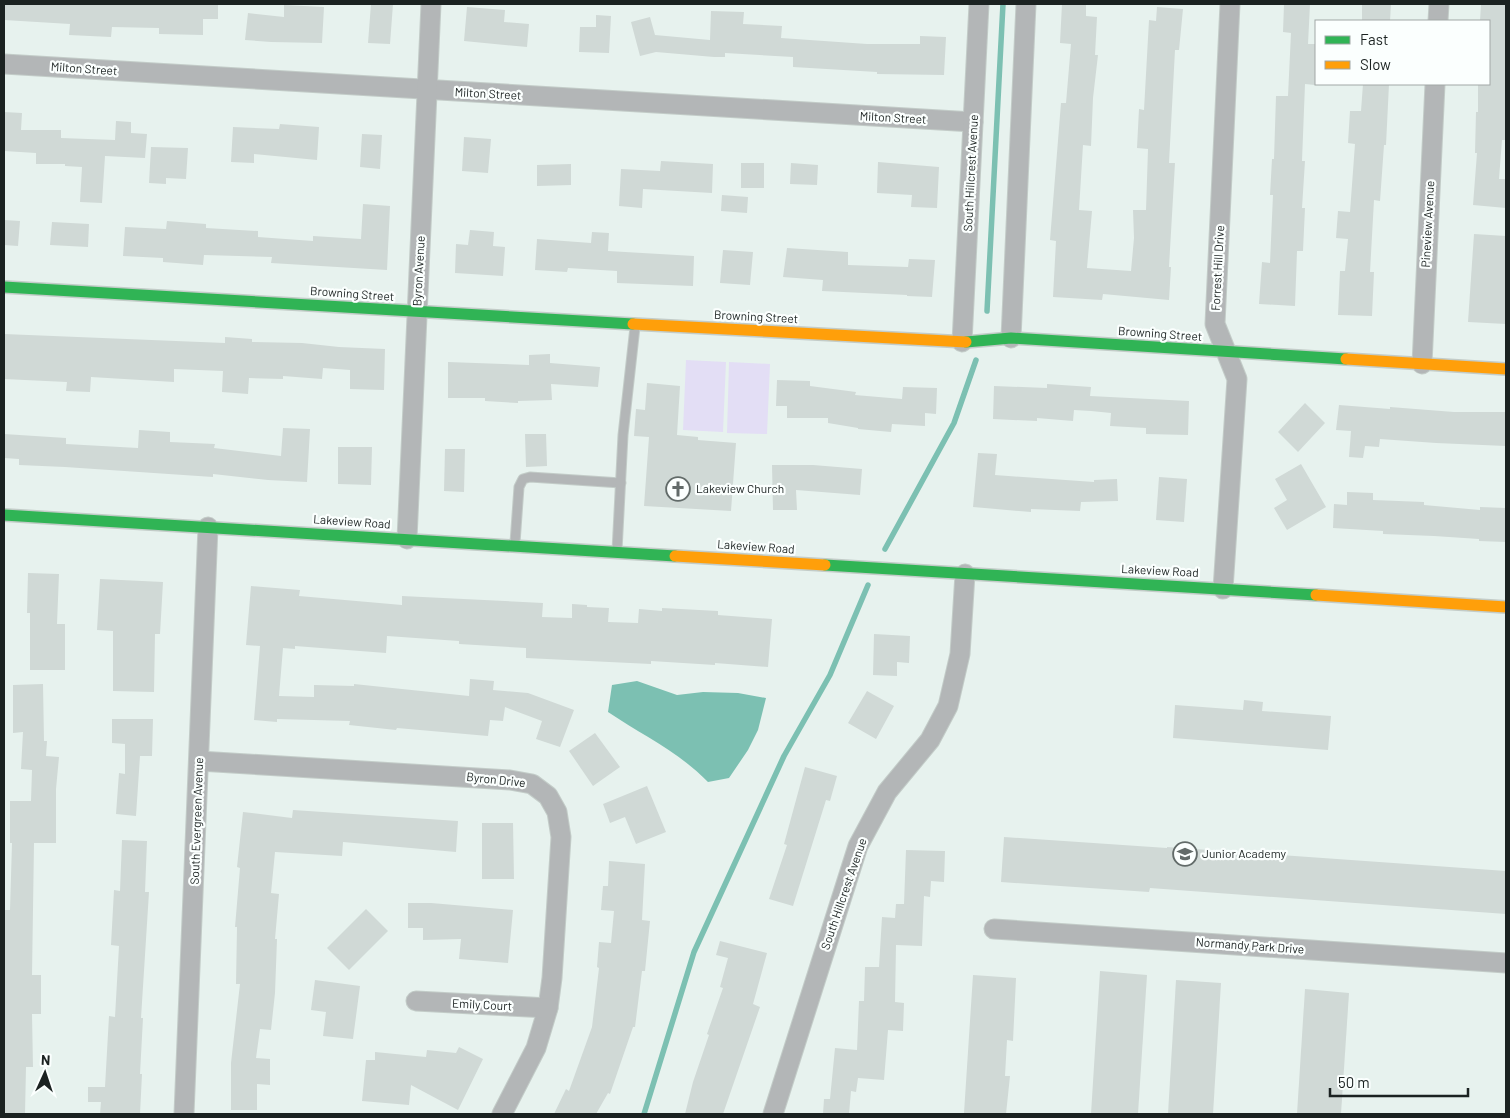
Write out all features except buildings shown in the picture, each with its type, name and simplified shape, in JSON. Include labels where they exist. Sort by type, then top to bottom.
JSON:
[{"type":"street","name":"Byron Avenue","points":[[407,539],[431,4]]},
{"type":"street","name":"South Hillcrest Avenue","points":[[962,342],[979,4]]},
{"type":"street","points":[[1010,338],[1026,4]]},
{"type":"street","name":"Forrest Hill Drive","points":[[1223,589],[1237,379],[1216,324],[1230,4]]},
{"type":"street","points":[[1438,4],[1438,20]]},
{"type":"street","name":"Milton Street","points":[[4,64],[427,91],[973,122]]},
{"type":"street","name":"Pineview Avenue","points":[[1422,364],[1435,85]]},
{"type":"street","name":"Browning Street","points":[[4,286],[417,312],[962,342],[1010,338],[1506,369]]},
{"type":"street","name":"Lakeview Road","points":[[4,515],[1506,607]]},
{"type":"street","name":"South Evergreen Avenue","points":[[184,1114],[208,527]]},
{"type":"street","name":"South Hillcrest Avenue","points":[[773,1114],[858,846],[887,792],[930,740],[948,706],[960,654],[965,574]]},
{"type":"street","name":"Byron Drive","points":[[199,762],[510,780],[532,784],[548,796],[557,812],[561,837],[552,978],[548,1008],[536,1048],[502,1114]]},
{"type":"street","name":"Normandy Park Drive","points":[[994,929],[1506,963]]},
{"type":"street","name":"Emily Court","points":[[416,1002],[548,1008]]},
{"type":"lane","points":[[617,552],[623,435],[636,324]]},
{"type":"lane","points":[[514,546],[519,487],[523,479],[530,477],[621,483]]},
{"type":"shaded area","points":[[686,360],[726,362],[723,432],[683,430]]},
{"type":"shaded area","points":[[729,362],[770,364],[767,434],[727,433]]},
{"type":"shaded area","points":[[637,681],[677,695],[703,692],[738,693],[766,698],[758,730],[748,750],[729,778],[708,782],[673,753],[608,712],[612,685]]},
{"type":"waterway","points":[[987,311],[1003,4]]},
{"type":"waterway","points":[[885,549],[954,423],[976,360]]},
{"type":"waterway","points":[[644,1114],[694,952],[784,756],[830,675],[868,585]]},
{"type":"traffic: fast","points":[[4,287],[633,324]]},
{"type":"traffic: fast","points":[[966,342],[1011,338],[1346,359]]},
{"type":"traffic: fast","points":[[4,515],[675,556]]},
{"type":"traffic: fast","points":[[825,565],[1316,595]]},
{"type":"traffic: slow","points":[[633,324],[966,342]]},
{"type":"traffic: slow","points":[[1346,359],[1506,369]]},
{"type":"traffic: slow","points":[[675,556],[825,565]]},
{"type":"traffic: slow","points":[[1316,595],[1506,607]]},
{"type":"place","name":"Lakeview Church","points":[[678,489]]},
{"type":"place","name":"Junior Academy","points":[[1185,854]]}]
